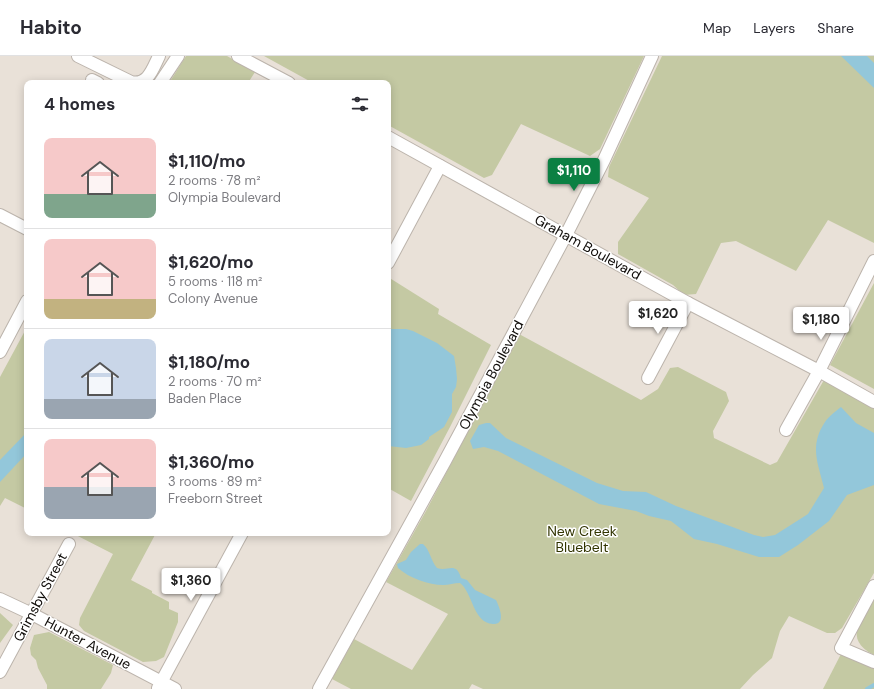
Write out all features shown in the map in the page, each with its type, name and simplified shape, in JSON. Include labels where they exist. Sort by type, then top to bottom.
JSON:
[{"type":"street","points":[[78,56],[127,80]]},
{"type":"street","points":[[143,80],[148,76],[159,56]]},
{"type":"street","points":[[162,80],[178,56]]},
{"type":"street","points":[[238,56],[283,80]]},
{"type":"street","name":"Olympia Boulevard","points":[[319,689],[445,461],[566,235],[604,160],[652,56]]},
{"type":"street","name":"Graham Boulevard","points":[[391,139],[688,303],[819,371],[874,402]]},
{"type":"street","points":[[391,257],[440,166]]},
{"type":"street","points":[[0,215],[24,227]]},
{"type":"street","points":[[786,430],[819,371],[874,261]]},
{"type":"street","points":[[648,378],[688,303]]},
{"type":"street","points":[[0,352],[24,307]]},
{"type":"street","points":[[160,686],[240,536]]},
{"type":"street","name":"Grimsby Street","points":[[0,672],[69,544]]},
{"type":"street","points":[[874,586],[841,648],[874,662]]},
{"type":"street","name":"Hunter Avenue","points":[[0,599],[32,614],[160,686],[175,689]]},
{"type":"green space","points":[[186,56],[227,56],[255,72],[250,80],[171,80]]},
{"type":"green space","points":[[264,56],[644,56],[600,149],[590,156],[521,124],[492,175],[484,178],[391,127],[391,80],[308,80]]},
{"type":"green space","points":[[662,56],[874,56],[874,243],[828,220],[796,271],[736,241],[721,243],[696,294],[684,295],[673,285],[618,254],[618,242],[649,198],[608,177],[609,167]]},
{"type":"green space","points":[[391,279],[439,309],[438,314],[491,345],[411,501],[391,490]]},
{"type":"green space","points":[[874,283],[874,389],[830,365]]},
{"type":"green space","points":[[24,333],[24,508],[5,498],[0,506],[0,377]]},
{"type":"green space","name":"New Creek Bluebelt","points":[[519,334],[641,400],[658,389],[670,368],[678,367],[726,392],[729,401],[713,431],[714,438],[770,465],[777,462],[824,380],[874,408],[874,573],[842,628],[835,633],[827,633],[789,616],[780,631],[772,658],[740,689],[483,689],[472,684],[469,689],[351,689],[332,679],[354,639],[412,670],[448,614],[386,582],[426,511]]},
{"type":"green space","points":[[78,536],[154,536],[131,580],[169,602],[169,609],[178,613],[178,622],[164,657],[156,661],[143,662],[84,631],[79,625],[80,618],[113,554]]},
{"type":"green space","points":[[874,595],[874,655],[864,649],[859,642],[857,635],[860,620]]},
{"type":"green space","points":[[0,613],[13,625],[0,643]]},
{"type":"green space","points":[[49,632],[113,665],[111,673],[101,689],[47,689],[47,685],[38,668],[36,660],[31,655],[30,648],[34,635]]},
{"type":"green space","points":[[841,654],[874,668],[874,689],[823,689]]},
{"type":"water","points":[[841,56],[867,56],[874,63],[874,88]]},
{"type":"water","points":[[391,329],[406,329],[413,331],[437,343],[454,356],[456,368],[457,379],[456,387],[452,394],[452,412],[444,427],[429,437],[429,439],[421,445],[406,448],[391,446]]},
{"type":"water","points":[[841,407],[856,423],[874,433],[874,485],[847,495],[829,521],[798,545],[779,557],[759,557],[717,544],[694,539],[671,521],[649,516],[636,511],[599,504],[498,451],[484,447],[473,449],[470,441],[479,425],[490,423],[506,438],[597,483],[623,491],[646,492],[676,506],[763,537],[775,535],[808,514],[824,488],[816,455],[817,439],[827,420]]},
{"type":"water","points":[[24,435],[24,456],[0,482],[0,460]]},
{"type":"water","points":[[420,544],[425,546],[437,568],[454,568],[457,570],[461,578],[467,580],[475,590],[496,600],[501,615],[500,622],[493,624],[481,619],[468,593],[460,583],[443,585],[432,584],[413,578],[398,568],[397,564],[406,560],[411,552]]},
{"type":"waterway","points":[[867,689],[874,685]]}]
